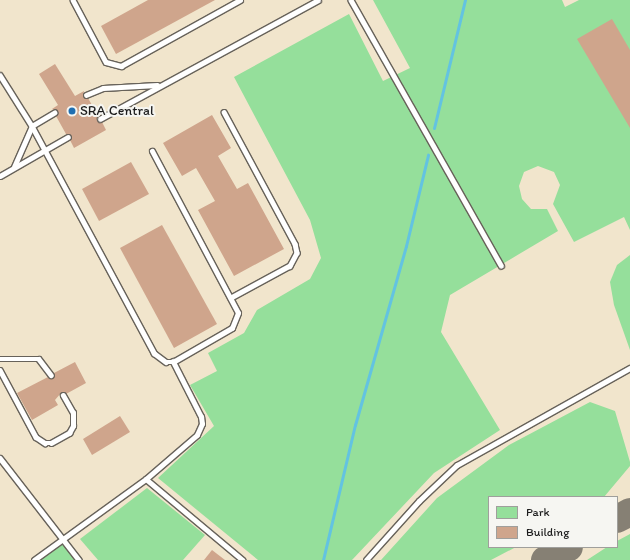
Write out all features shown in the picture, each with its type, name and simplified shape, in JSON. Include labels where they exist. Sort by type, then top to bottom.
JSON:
[{"type":"lane","points":[[73,0],[106,62],[121,66],[240,0]]},
{"type":"lane","points":[[100,119],[159,85],[318,0]]},
{"type":"lane","points":[[351,0],[501,265]]},
{"type":"lane","points":[[0,75],[32,126],[154,353],[166,362],[173,362],[232,328],[238,313],[152,151]]},
{"type":"lane","points":[[86,95],[103,88],[159,85]]},
{"type":"lane","points":[[224,112],[295,244],[297,253],[290,266],[231,298]]},
{"type":"lane","points":[[14,167],[32,126],[54,113]]},
{"type":"lane","points":[[0,176],[68,137]]},
{"type":"lane","points":[[0,359],[39,359],[51,375]]},
{"type":"lane","points":[[34,560],[146,479],[197,435],[202,424],[201,417],[173,362]]},
{"type":"lane","points":[[366,560],[419,501],[458,465],[504,437],[630,368]]},
{"type":"lane","points":[[0,370],[36,437],[45,443],[51,443],[69,433],[73,426],[73,413],[63,396]]},
{"type":"lane","points":[[0,458],[61,539],[79,560]]},
{"type":"lane","points":[[146,479],[243,560]]},
{"type":"green space","points":[[373,0],[562,0],[565,7],[579,0],[630,0],[630,230],[624,217],[574,242],[553,204],[560,185],[554,172],[538,166],[524,172],[519,186],[522,199],[531,209],[547,209],[558,231],[450,295],[441,332],[500,430],[434,473],[352,560],[258,560],[158,478],[214,426],[190,385],[217,371],[208,353],[244,333],[257,310],[310,279],[321,258],[310,220],[234,77],[349,14],[383,81],[410,68]]},
{"type":"green space","points":[[630,255],[630,350],[614,305],[610,282],[617,265]]},
{"type":"green space","points":[[590,402],[615,411],[630,466],[605,496],[488,496],[488,548],[514,548],[491,560],[381,560],[437,498],[509,445]]},
{"type":"green space","points":[[147,488],[205,535],[183,560],[98,560],[80,539]]},
{"type":"green space","points":[[630,534],[630,560],[587,560],[605,548],[618,548],[618,540]]},
{"type":"green space","points":[[61,539],[79,560],[34,560]]},
{"type":"building","points":[[148,0],[215,0],[116,54],[101,26]]},
{"type":"building","points":[[612,19],[630,50],[630,128],[577,39]]},
{"type":"building","points":[[55,64],[75,96],[84,91],[83,97],[88,98],[98,116],[97,121],[102,122],[106,130],[74,148],[70,140],[71,135],[66,134],[56,116],[57,111],[52,109],[58,105],[39,74]]},
{"type":"building","points":[[212,115],[231,148],[218,156],[237,189],[248,183],[284,249],[234,276],[198,210],[215,201],[196,168],[182,176],[163,143]]},
{"type":"building","points":[[131,162],[149,194],[99,221],[82,189]]},
{"type":"building","points":[[162,225],[217,324],[174,348],[120,248]]},
{"type":"building","points":[[75,362],[86,383],[66,394],[61,393],[55,400],[58,405],[32,420],[17,393],[48,377],[53,378],[54,373]]},
{"type":"building","points":[[120,416],[130,432],[92,455],[83,439]]},
{"type":"building","points":[[212,550],[225,560],[204,560]]},
{"type":"waterway","points":[[434,128],[465,0]]},
{"type":"waterway","points":[[323,560],[355,425],[406,246],[428,155]]},
{"type":"taxiway","points":[[618,518],[630,512]]},
{"type":"taxiway","points":[[545,560],[567,548]]},
{"type":"place","name":"SRA Central","points":[[72,111]]}]
